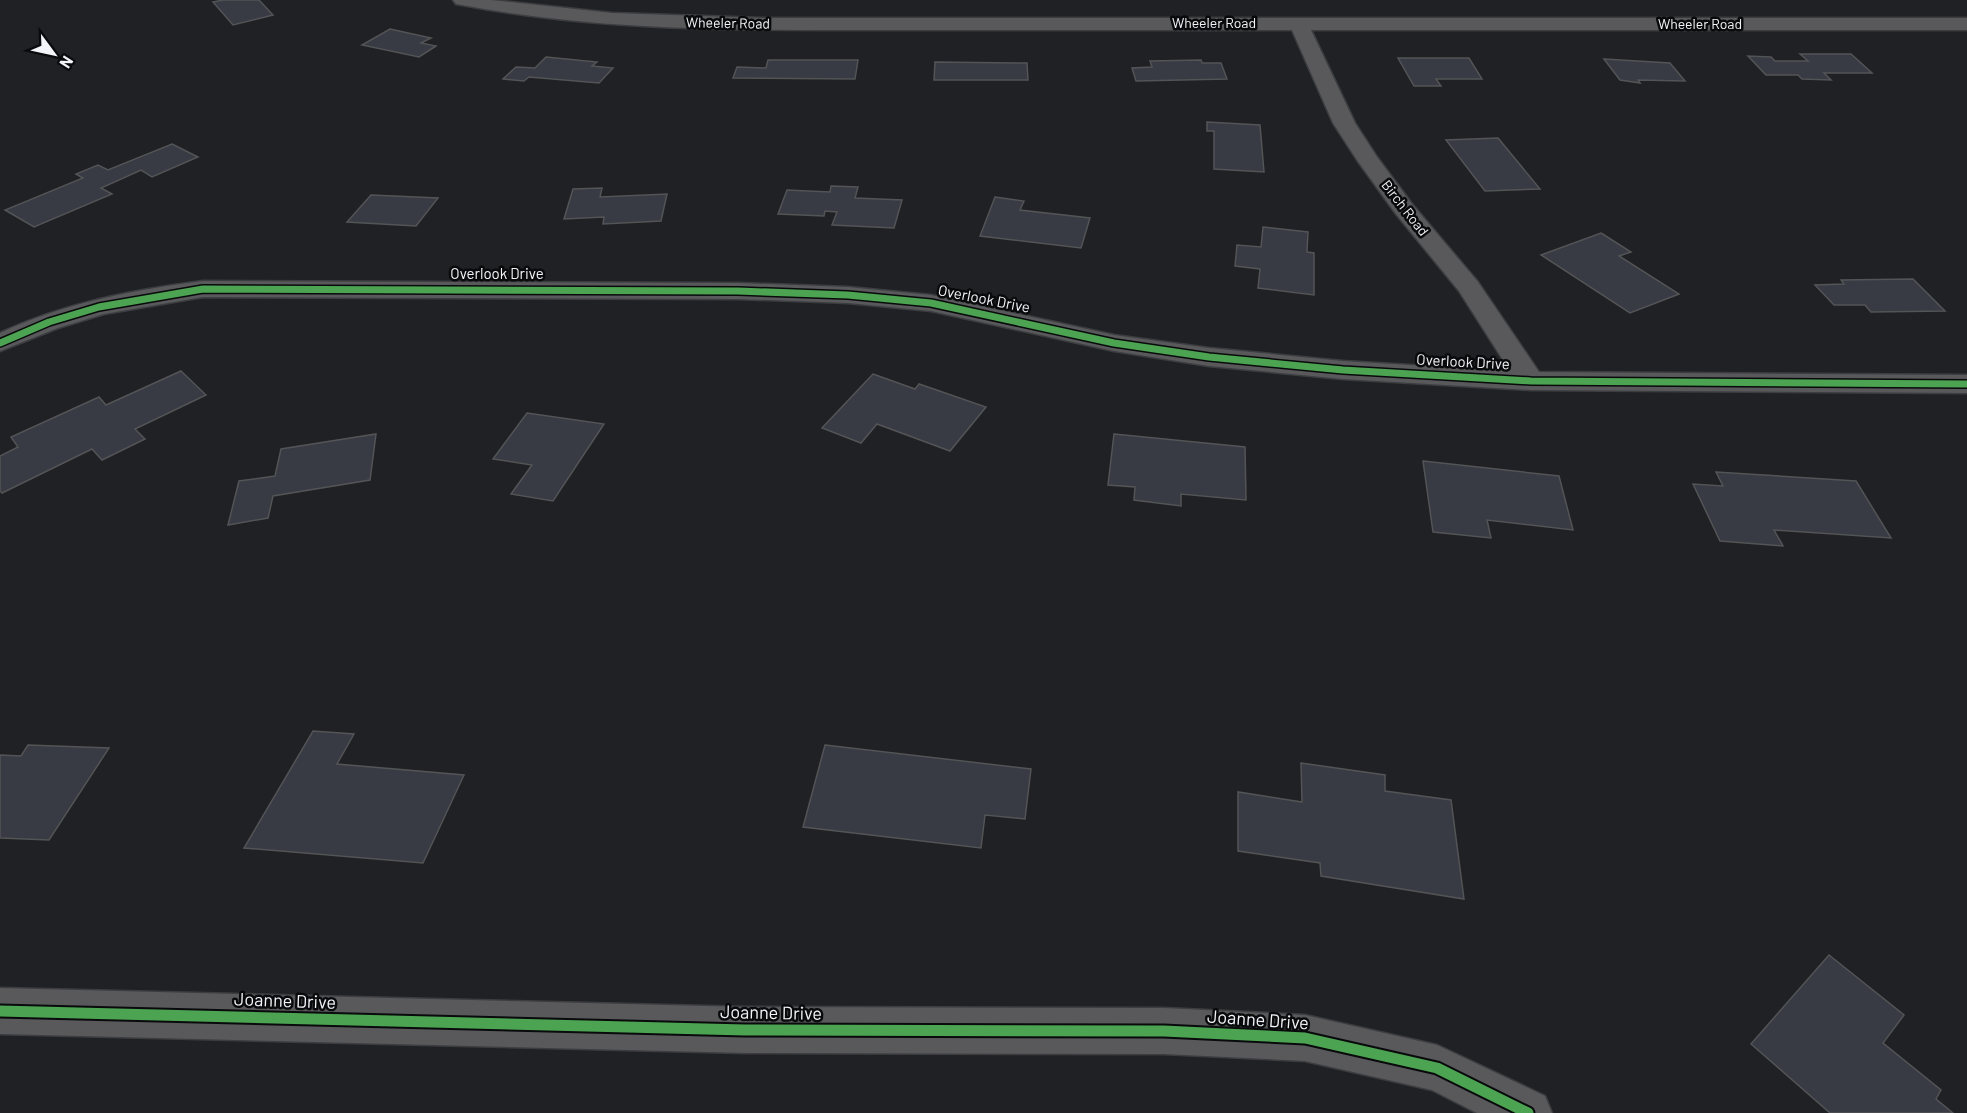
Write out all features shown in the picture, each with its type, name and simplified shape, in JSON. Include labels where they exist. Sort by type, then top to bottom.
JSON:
[{"type":"street","name":"Wheeler Road","points":[[462,0],[504,9],[615,20],[763,24],[910,17],[1299,24],[1967,24]]},
{"type":"street","points":[[1880,5],[1913,24]]},
{"type":"street","points":[[1487,9],[1500,25]]},
{"type":"street","name":"Birch Road","points":[[1299,24],[1344,123],[1404,209],[1469,287],[1531,381]]},
{"type":"street","name":"Overlook Drive","points":[[0,343],[66,316],[139,297],[203,289],[738,291],[848,295],[931,303],[1114,343],[1209,357],[1343,370],[1531,381],[1967,384]]},
{"type":"street","name":"Joanne Drive","points":[[0,1011],[745,1030],[1164,1031],[1305,1038],[1437,1068],[1528,1113]]},
{"type":"building","points":[[259,0],[273,15],[233,25],[213,2]]},
{"type":"building","points":[[390,29],[431,38],[421,43],[436,46],[419,57],[362,45]]},
{"type":"building","points":[[1800,54],[1851,54],[1872,73],[1824,73],[1831,80],[1802,79],[1798,75],[1766,75],[1748,56],[1771,57],[1775,61],[1808,61]]},
{"type":"building","points":[[546,57],[597,62],[592,66],[613,68],[599,83],[529,77],[524,81],[503,79],[516,67],[535,68]]},
{"type":"building","points":[[1398,58],[1469,58],[1482,79],[1436,79],[1441,86],[1414,86]]},
{"type":"building","points":[[1604,59],[1670,63],[1685,81],[1638,80],[1640,83],[1620,80]]},
{"type":"building","points":[[768,60],[858,60],[855,79],[733,78],[737,67],[766,68]]},
{"type":"building","points":[[1201,60],[1202,63],[1221,63],[1227,79],[1136,81],[1132,68],[1152,67],[1150,61]]},
{"type":"building","points":[[935,62],[1027,63],[1028,80],[934,80]]},
{"type":"building","points":[[1207,122],[1260,125],[1264,172],[1214,169],[1214,131],[1207,131]]},
{"type":"building","points":[[1498,138],[1540,189],[1485,191],[1446,140]]},
{"type":"building","points":[[172,144],[198,157],[152,177],[141,170],[101,188],[112,194],[34,227],[5,210],[83,178],[76,174],[98,165],[108,170]]},
{"type":"building","points":[[831,186],[858,187],[855,198],[902,200],[894,228],[832,225],[837,212],[825,211],[824,216],[778,214],[787,190],[830,192]]},
{"type":"building","points":[[602,188],[600,197],[667,194],[661,221],[603,224],[604,217],[564,219],[573,189]]},
{"type":"building","points":[[371,195],[438,198],[416,226],[347,222]]},
{"type":"building","points":[[995,197],[1024,201],[1020,210],[1090,218],[1081,248],[980,236]]},
{"type":"building","points":[[1263,227],[1308,232],[1307,252],[1314,253],[1314,295],[1258,288],[1260,269],[1235,266],[1237,245],[1261,247]]},
{"type":"building","points":[[1601,233],[1631,252],[1619,256],[1679,294],[1630,313],[1541,255]]},
{"type":"building","points":[[1913,279],[1945,311],[1871,312],[1865,305],[1834,305],[1815,285],[1844,284],[1841,280]]},
{"type":"building","points":[[181,371],[206,395],[135,429],[145,439],[102,460],[92,449],[2,493],[0,491],[0,456],[18,447],[11,437],[99,397],[106,405]]},
{"type":"building","points":[[873,374],[915,389],[919,384],[986,407],[950,451],[877,424],[861,443],[822,428]]},
{"type":"building","points":[[527,413],[604,424],[553,501],[511,494],[532,465],[493,459]]},
{"type":"building","points":[[376,434],[370,480],[273,496],[268,518],[228,525],[239,481],[275,476],[281,449]]},
{"type":"building","points":[[1114,434],[1245,447],[1246,500],[1181,494],[1181,506],[1134,500],[1135,487],[1108,485]]},
{"type":"building","points":[[1423,461],[1559,476],[1573,530],[1487,520],[1491,538],[1433,532]]},
{"type":"building","points":[[1716,472],[1856,481],[1891,538],[1774,530],[1783,546],[1720,541],[1693,484],[1723,486]]},
{"type":"building","points":[[313,731],[354,734],[337,764],[464,775],[423,863],[244,848]]},
{"type":"building","points":[[28,745],[109,748],[49,840],[0,838],[0,755],[21,756]]},
{"type":"building","points":[[825,745],[1031,769],[1025,819],[985,815],[981,848],[803,827]]},
{"type":"building","points":[[1301,763],[1385,775],[1385,791],[1451,800],[1464,899],[1321,876],[1320,863],[1238,851],[1238,792],[1302,802]]},
{"type":"building","points":[[1829,955],[1904,1015],[1883,1043],[1941,1090],[1936,1099],[1953,1113],[1830,1113],[1751,1044]]},
{"type":"cycle path","points":[[0,343],[49,322],[99,307],[151,296],[203,289],[738,291],[848,295],[931,303],[1114,343],[1209,357],[1343,370],[1531,381],[1967,384]]},
{"type":"cycle path","points":[[0,1011],[745,1030],[1164,1031],[1305,1038],[1437,1068],[1528,1113]]}]
